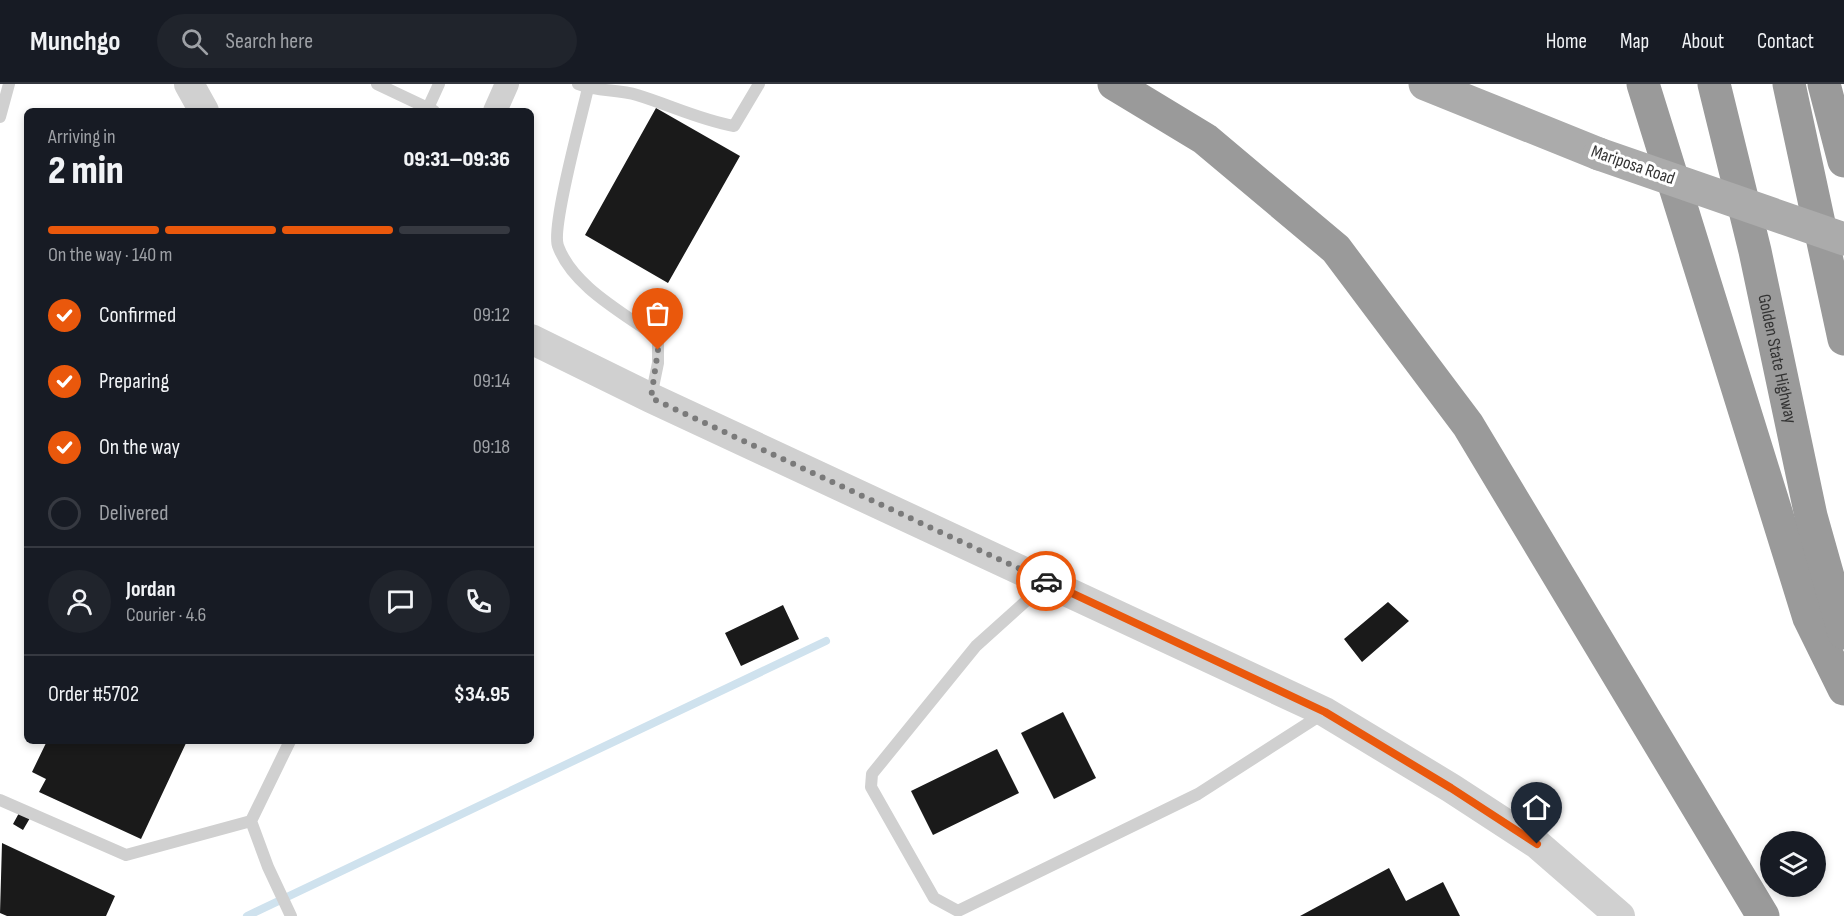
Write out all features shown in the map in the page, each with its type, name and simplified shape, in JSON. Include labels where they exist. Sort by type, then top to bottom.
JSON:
[{"type":"highway","points":[[1114,84],[1205,139],[1336,249],[1468,425],[1763,916]]},
{"type":"highway","points":[[1643,84],[1809,618],[1844,688]]},
{"type":"highway","name":"Golden State Highway","points":[[1714,84],[1755,251],[1811,516],[1844,633]]},
{"type":"highway","points":[[1789,84],[1844,339]]},
{"type":"highway","points":[[1824,84],[1844,160]]},
{"type":"main road","name":"Mariposa Road","points":[[1425,84],[1599,154],[1844,239]]},
{"type":"street","points":[[189,84],[202,108]]},
{"type":"street","points":[[496,108],[507,84]]},
{"type":"street","points":[[534,340],[651,398],[1325,712],[1451,788],[1537,844],[1620,916]]},
{"type":"lane","points":[[0,117],[9,84]]},
{"type":"lane","points":[[376,84],[427,108]]},
{"type":"lane","points":[[432,108],[439,84]]},
{"type":"lane","points":[[651,398],[658,363],[658,338],[598,294],[571,268],[557,244],[560,208],[583,86],[635,94],[708,121],[734,126],[759,84]]},
{"type":"lane","points":[[1047,582],[976,646],[872,774],[871,787],[934,898],[958,911],[1198,794],[1325,712]]},
{"type":"lane","points":[[289,744],[251,821],[268,867],[291,916]]},
{"type":"lane","points":[[0,800],[126,855],[251,821]]},
{"type":"building","points":[[656,108],[740,156],[668,283],[585,235]]},
{"type":"building","points":[[1388,602],[1409,621],[1362,662],[1344,639]]},
{"type":"building","points":[[783,605],[799,639],[741,666],[725,633]]},
{"type":"building","points":[[1063,712],[1096,778],[1054,799],[1021,733]]},
{"type":"building","points":[[46,744],[186,744],[141,839],[39,792],[46,779],[32,772]]},
{"type":"building","points":[[997,749],[1019,793],[933,835],[911,791]]},
{"type":"building","points":[[19,813],[30,818],[23,830],[13,824]]},
{"type":"building","points":[[2,843],[115,896],[106,916],[7,916],[0,913]]},
{"type":"building","points":[[1389,868],[1406,901],[1443,882],[1460,916],[1300,916]]},
{"type":"waterway","points":[[247,916],[826,641]]},
{"type":"way so far","points":[[658,350],[658,363],[651,398],[1046,581]]},
{"type":"route","points":[[1046,581],[1325,712],[1451,788],[1537,844]]}]
